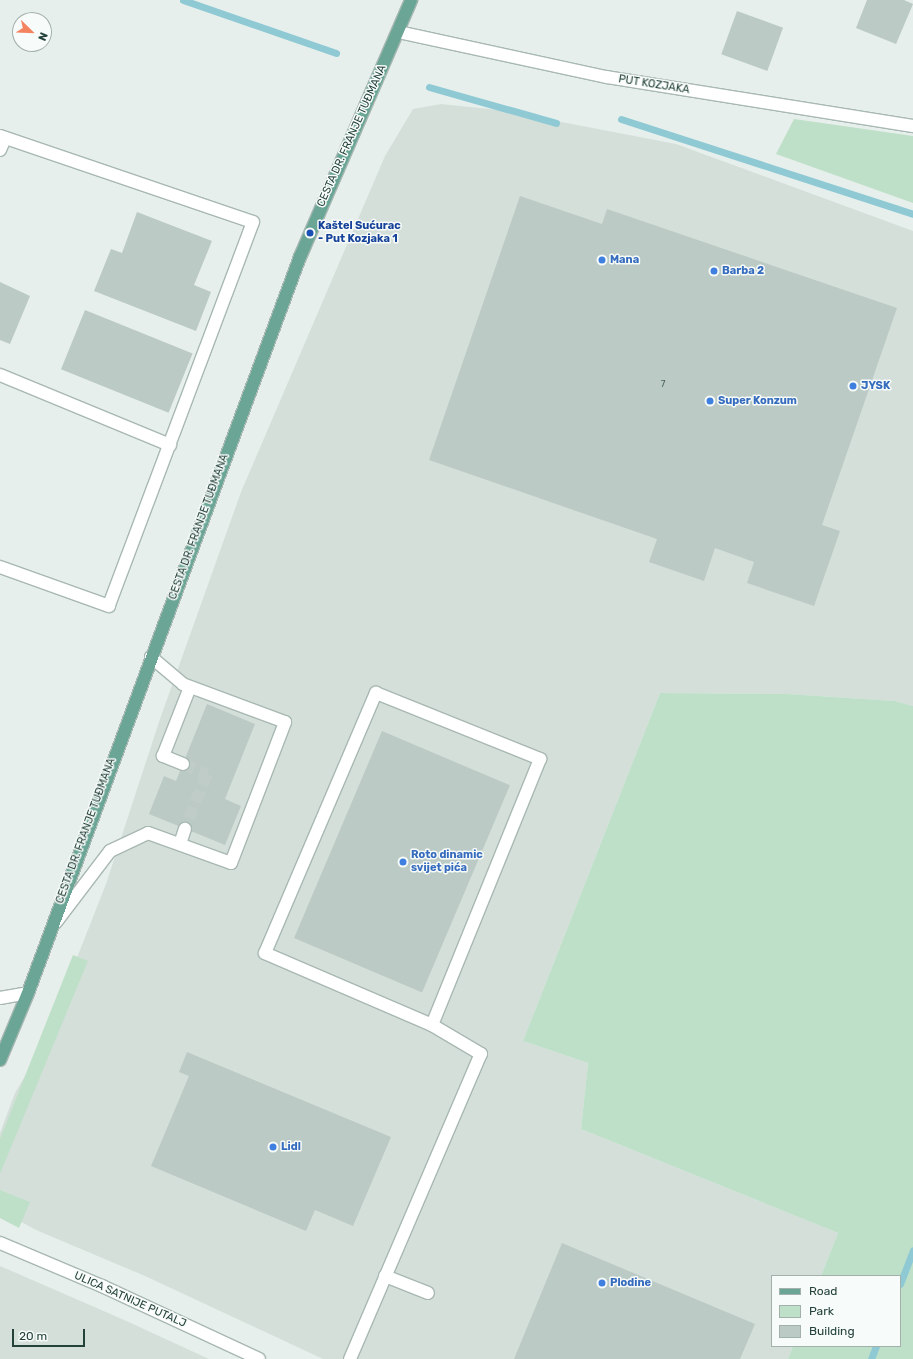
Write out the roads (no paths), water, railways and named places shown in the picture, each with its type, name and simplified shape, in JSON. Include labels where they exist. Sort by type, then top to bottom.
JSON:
[{"type":"main road","name":"CESTA DR. FRANJE TUĐMANA","points":[[0,1060],[28,992],[50,929],[300,256],[411,0]]},
{"type":"street","name":"PUT KOZJAKA","points":[[398,32],[607,77],[913,126]]},
{"type":"street","points":[[0,150],[2,137],[253,222],[109,606],[0,567]]},
{"type":"street","points":[[0,375],[170,445]]},
{"type":"street","points":[[50,929],[110,851],[148,833],[231,863],[285,722],[183,684],[151,656]]},
{"type":"street","points":[[182,764],[163,756],[190,686]]},
{"type":"street","points":[[350,1359],[481,1054],[432,1025],[265,952],[376,693],[540,759],[432,1025]]},
{"type":"street","points":[[180,844],[185,829]]},
{"type":"street","points":[[0,998],[28,992]]},
{"type":"street","name":"ULICA SATNIJE PUTALJ","points":[[0,1243],[102,1286],[259,1359]]},
{"type":"street","points":[[385,1276],[428,1293]]},
{"type":"waterway","points":[[183,0],[336,53]]},
{"type":"waterway","points":[[429,87],[556,123]]},
{"type":"waterway","points":[[621,119],[913,214]]},
{"type":"waterway","points":[[901,1281],[913,1250]]},
{"type":"waterway","points":[[871,1359],[876,1347]]},
{"type":"tunnel","points":[[183,764],[207,774],[185,829]]},
{"type":"place","name":"Kaštel Sućurac - Put Kozjaka 1","points":[[310,233]]},
{"type":"place","name":"Mana","points":[[602,260]]},
{"type":"place","name":"Barba 2","points":[[714,271]]},
{"type":"place","name":"JYSK","points":[[853,386]]},
{"type":"place","name":"Super Konzum","points":[[710,401]]},
{"type":"place","name":"Roto dinamic svijet pića","points":[[403,862]]},
{"type":"place","name":"Lidl","points":[[273,1147]]},
{"type":"place","name":"Plodine","points":[[602,1283]]}]
